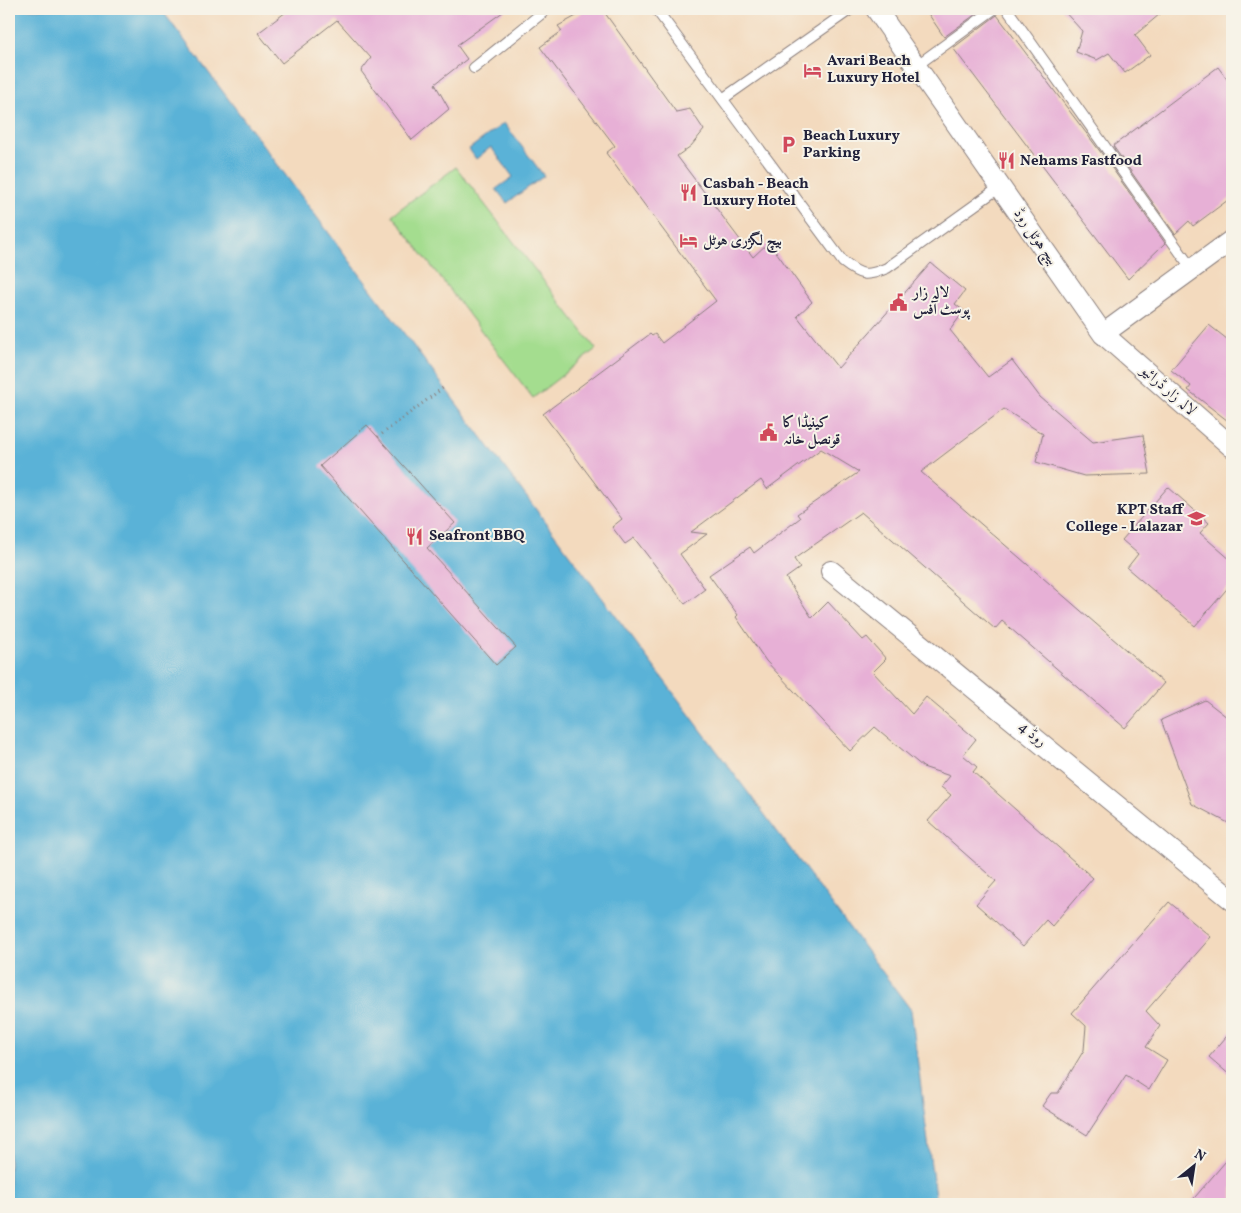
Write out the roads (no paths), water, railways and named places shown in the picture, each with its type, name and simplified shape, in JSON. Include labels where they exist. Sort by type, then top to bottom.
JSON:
[{"type":"street","name":"بیچ ہوٹل روڈ","points":[[876,9],[1103,334]]},
{"type":"street","points":[[1103,334],[1232,240]]},
{"type":"street","name":"لالہ زار ڈرائیو","points":[[1103,334],[1232,447]]},
{"type":"street","name":"روڈ 4","points":[[831,571],[1232,900]]},
{"type":"lane","points":[[474,68],[547,9]]},
{"type":"lane","points":[[656,9],[724,98],[843,262],[856,272],[872,274],[887,268],[1000,187]]},
{"type":"lane","points":[[724,98],[852,9]]},
{"type":"lane","points":[[916,66],[994,9]]},
{"type":"lane","points":[[1007,9],[1192,269]]},
{"type":"water","points":[[9,9],[161,9],[911,1010],[936,1204],[9,1204]]},
{"type":"water","points":[[504,123],[544,176],[507,203],[496,189],[513,177],[491,147],[476,159],[469,149]]},
{"type":"place","name":"Avari Beach Luxury Hotel","points":[[813,70]]},
{"type":"place","name":"Beach Luxury Parking","points":[[789,145]]},
{"type":"place","name":"Nehams Fastfood","points":[[1006,161]]},
{"type":"place","name":"Casbah - Beach Luxury Hotel","points":[[689,193]]},
{"type":"place","name":"بیچ لگژری ہوٹل","points":[[689,241]]},
{"type":"place","name":"لالہ زار پوسٹ آفس","points":[[899,302]]},
{"type":"place","name":"کینیڈا کا قونصل خانہ","points":[[769,432]]},
{"type":"place","name":"KPT Staff College - Lalazar","points":[[1197,519]]},
{"type":"place","name":"Seafront BBQ","points":[[415,536]]}]
